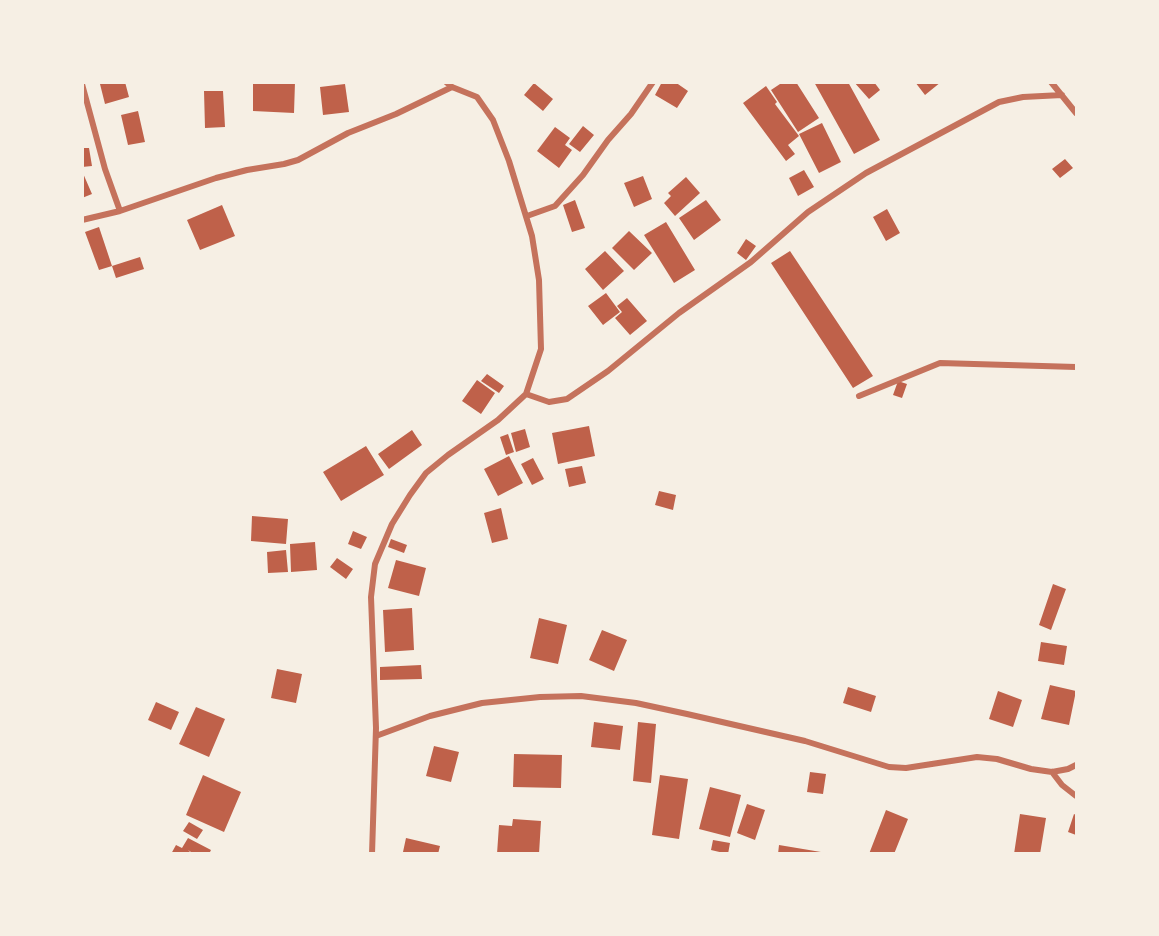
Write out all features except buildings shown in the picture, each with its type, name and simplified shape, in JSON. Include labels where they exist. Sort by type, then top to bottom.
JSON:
[{"type":"street","points":[[372,854],[376,736],[371,597],[375,564],[380,548],[392,524],[426,473],[498,420],[526,394],[541,349],[539,280],[532,236],[493,120],[477,97],[452,87],[446,82]]},
{"type":"street","points":[[527,216],[555,206],[583,175],[653,82]]},
{"type":"street","points":[[1051,82],[1077,113]]},
{"type":"street","points":[[82,84],[105,169],[120,211]]},
{"type":"street","points":[[82,220],[120,211],[216,177],[298,160],[348,133],[396,114],[452,87]]},
{"type":"street","points":[[526,394],[549,402],[567,399],[608,371],[679,313],[751,262],[808,212],[866,173],[999,102],[1023,96],[1062,95]]},
{"type":"street","points":[[859,396],[940,363],[1077,367]]},
{"type":"street","points":[[376,736],[430,716],[482,703],[540,697],[581,696],[636,703],[805,741],[889,767],[906,768],[977,757],[997,759],[1031,769],[1052,772],[1077,765]]},
{"type":"street","points":[[1052,772],[1062,785],[1077,796]]}]
